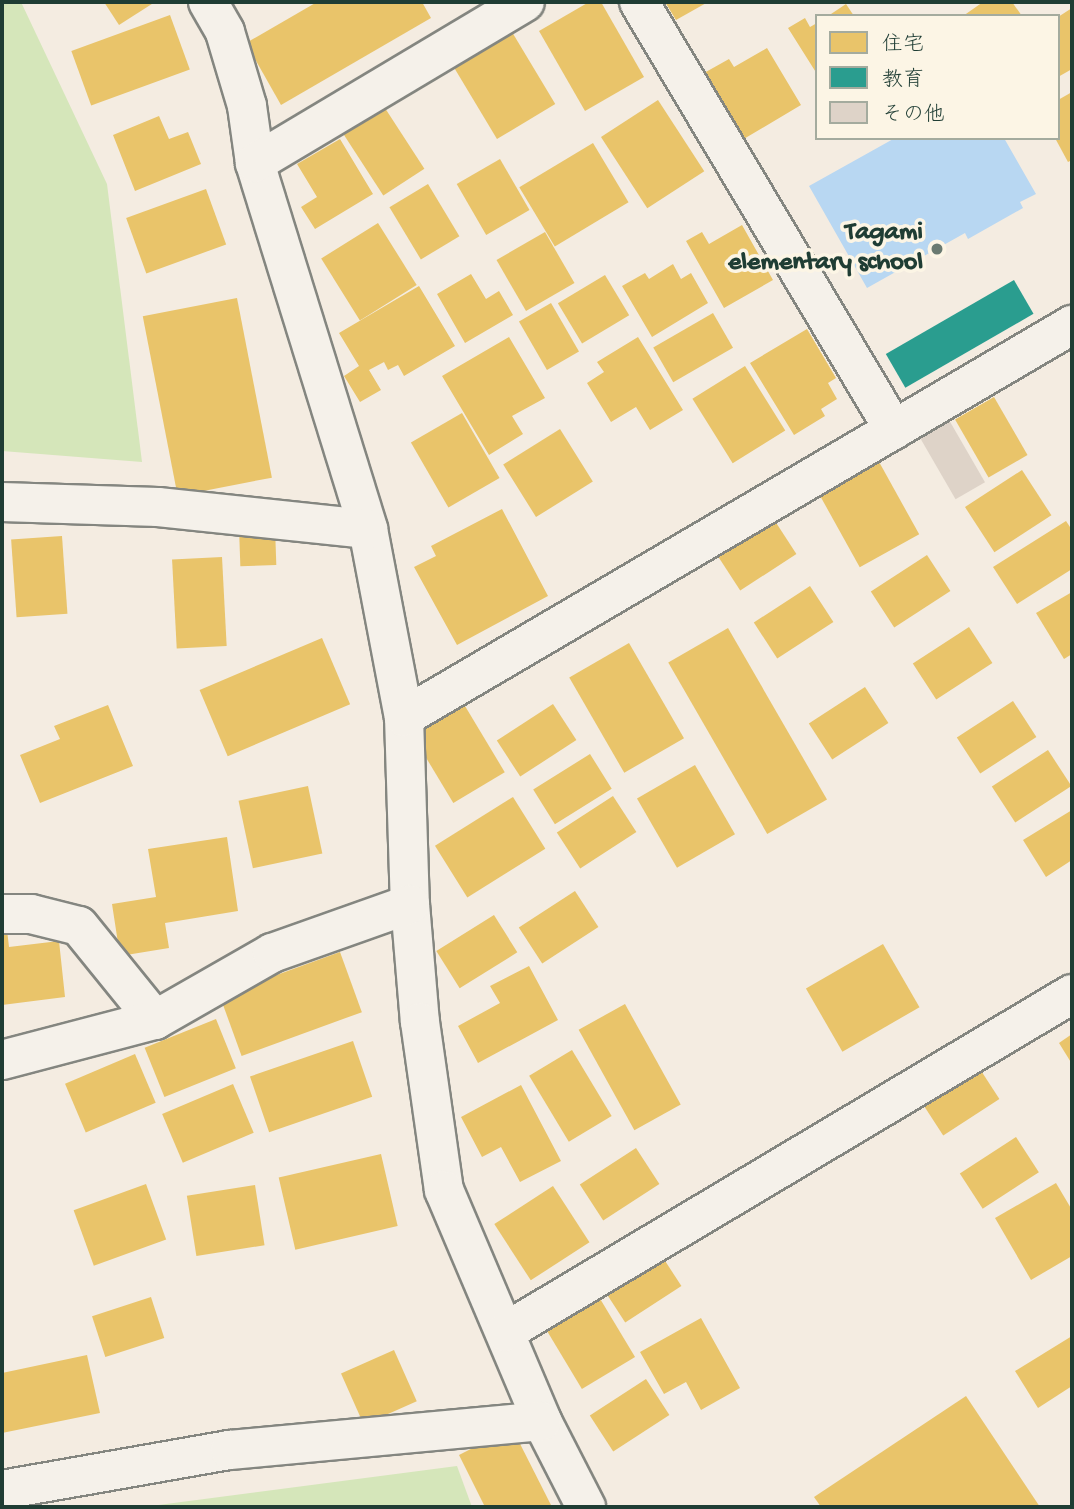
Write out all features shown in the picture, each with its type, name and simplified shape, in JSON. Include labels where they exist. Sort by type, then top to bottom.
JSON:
[{"type":"street","points":[[208,2],[229,45],[247,106],[255,163],[368,529],[404,717],[410,904],[419,1022],[444,1190],[542,1421],[586,1507]]},
{"type":"street","points":[[255,163],[525,2]]},
{"type":"street","points":[[639,2],[894,430]]},
{"type":"street","points":[[404,717],[1072,325]]},
{"type":"street","points":[[2,502],[158,507],[368,529]]},
{"type":"street","points":[[2,1060],[155,1020],[272,953],[410,904]]},
{"type":"street","points":[[2,914],[31,914],[79,926],[155,1020]]},
{"type":"street","points":[[505,1332],[1072,994]]},
{"type":"street","points":[[2,1490],[230,1450],[542,1421]]},
{"type":"green space","points":[[2,2],[21,2],[107,184],[142,462],[2,451]]},
{"type":"green space","points":[[457,1466],[472,1507],[143,1507]]},
{"type":"water","points":[[891,140],[1005,140],[1036,194],[1020,202],[1023,208],[968,239],[965,233],[867,288],[809,186]]},
{"type":"building: 住宅","points":[[104,2],[155,2],[119,25]]},
{"type":"building: 住宅","points":[[317,2],[422,2],[431,18],[281,105],[246,43]]},
{"type":"building: 住宅","points":[[589,2],[601,2],[644,77],[585,111],[539,31]]},
{"type":"building: 住宅","points":[[665,2],[708,2],[676,20]]},
{"type":"building: 住宅","points":[[983,2],[1012,2],[1021,14],[966,14]]},
{"type":"building: 住宅","points":[[846,4],[853,14],[831,14]]},
{"type":"building: 住宅","points":[[1072,8],[1072,69],[1060,76],[1060,16]]},
{"type":"building: 住宅","points":[[170,15],[190,70],[91,105],[71,51]]},
{"type":"building: 住宅","points":[[805,18],[810,27],[815,24],[815,71],[788,28]]},
{"type":"building: 住宅","points":[[512,32],[555,104],[497,139],[454,67]]},
{"type":"building: 住宅","points":[[767,48],[801,105],[742,140],[704,73],[729,59],[734,67]]},
{"type":"building: 住宅","points":[[1072,92],[1072,160],[1068,162],[1056,140],[1060,140],[1060,99]]},
{"type":"building: 住宅","points":[[658,100],[704,171],[647,208],[601,137]]},
{"type":"building: 住宅","points":[[383,105],[424,169],[383,195],[342,132]]},
{"type":"building: 住宅","points":[[159,116],[169,139],[188,132],[201,164],[135,191],[113,135]]},
{"type":"building: 住宅","points":[[340,139],[373,194],[315,229],[301,207],[317,197],[297,164]]},
{"type":"building: 住宅","points":[[593,143],[629,202],[555,246],[519,187]]},
{"type":"building: 住宅","points":[[500,159],[530,210],[486,235],[457,184]]},
{"type":"building: 住宅","points":[[428,184],[459,236],[421,259],[389,207]]},
{"type":"building: 住宅","points":[[206,189],[226,244],[146,274],[126,218]]},
{"type":"building: 住宅","points":[[378,223],[417,285],[360,320],[321,259]]},
{"type":"building: 住宅","points":[[742,225],[773,280],[724,308],[686,241],[702,232],[709,244]]},
{"type":"building: 住宅","points":[[545,232],[574,283],[526,311],[497,260]]},
{"type":"building: 住宅","points":[[673,264],[681,279],[691,273],[708,303],[652,337],[622,286],[645,273],[649,279]]},
{"type":"building: 住宅","points":[[471,274],[486,299],[499,291],[513,315],[465,343],[437,294]]},
{"type":"building: 住宅","points":[[605,275],[629,315],[582,344],[558,303]]},
{"type":"building: 住宅","points":[[419,286],[455,346],[404,376],[398,365],[388,370],[384,362],[369,370],[381,390],[360,402],[344,376],[359,366],[339,333]]},
{"type":"building: 住宅","points":[[237,298],[272,478],[178,496],[143,316]]},
{"type":"building: 住宅","points":[[551,303],[579,351],[547,370],[519,322]]},
{"type":"building: 住宅","points":[[713,313],[733,348],[673,382],[653,348]]},
{"type":"building: 住宅","points":[[807,329],[836,378],[828,383],[837,399],[821,409],[825,416],[794,435],[750,363]]},
{"type":"building: 住宅","points":[[509,337],[545,398],[512,416],[523,434],[489,455],[442,376]]},
{"type":"building: 住宅","points":[[638,337],[683,410],[650,430],[636,407],[611,422],[587,383],[604,372],[597,362]]},
{"type":"building: 住宅","points":[[745,366],[785,430],[733,463],[692,399]]},
{"type":"building: 住宅","points":[[994,397],[1028,455],[989,478],[955,420]]},
{"type":"building: 住宅","points":[[462,413],[500,478],[448,507],[411,442]]},
{"type":"building: 住宅","points":[[560,429],[593,482],[536,517],[503,465]]},
{"type":"building: 住宅","points":[[878,460],[919,534],[860,567],[819,493]]},
{"type":"building: 住宅","points":[[1022,470],[1051,515],[994,552],[965,507]]},
{"type":"building: 住宅","points":[[502,509],[548,596],[457,645],[414,567],[436,556],[431,546]]},
{"type":"building: 住宅","points":[[773,518],[796,554],[740,591],[717,554]]},
{"type":"building: 住宅","points":[[1066,521],[1072,530],[1072,569],[1017,604],[993,567]]},
{"type":"building: 住宅","points":[[275,527],[276,565],[240,566],[239,528]]},
{"type":"building: 住宅","points":[[62,536],[67,614],[17,617],[11,540]]},
{"type":"building: 住宅","points":[[927,555],[950,591],[894,628],[871,591]]},
{"type":"building: 住宅","points":[[222,557],[227,646],[177,648],[172,560]]},
{"type":"building: 住宅","points":[[810,586],[833,622],[777,659],[754,622]]},
{"type":"building: 住宅","points":[[1072,592],[1072,654],[1064,659],[1036,613]]},
{"type":"building: 住宅","points":[[969,627],[992,663],[936,700],[913,663]]},
{"type":"building: 住宅","points":[[728,628],[827,799],[767,834],[668,662]]},
{"type":"building: 住宅","points":[[322,638],[350,704],[228,756],[200,690]]},
{"type":"building: 住宅","points":[[629,643],[684,738],[624,773],[569,678]]},
{"type":"building: 住宅","points":[[865,687],[888,723],[832,760],[809,723]]},
{"type":"building: 住宅","points":[[462,701],[505,772],[453,803],[411,732]]},
{"type":"building: 住宅","points":[[1013,701],[1036,737],[980,774],[957,737]]},
{"type":"building: 住宅","points":[[553,704],[576,740],[520,777],[497,740]]},
{"type":"building: 住宅","points":[[108,705],[133,766],[40,803],[20,755],[60,739],[54,726]]},
{"type":"building: 住宅","points":[[1048,750],[1071,786],[1015,823],[992,786]]},
{"type":"building: 住宅","points":[[590,754],[612,789],[555,824],[533,790]]},
{"type":"building: 住宅","points":[[695,765],[735,834],[677,868],[637,798]]},
{"type":"building: 住宅","points":[[308,786],[322,853],[253,868],[239,801]]},
{"type":"building: 住宅","points":[[613,796],[636,832],[580,869],[557,832]]},
{"type":"building: 住宅","points":[[513,797],[545,849],[467,897],[435,846]]},
{"type":"building: 住宅","points":[[1072,810],[1072,860],[1046,877],[1023,840]]},
{"type":"building: 住宅","points":[[227,837],[238,911],[165,923],[169,948],[120,956],[112,904],[156,897],[148,849]]},
{"type":"building: 住宅","points":[[575,891],[598,927],[542,964],[519,927]]},
{"type":"building: 住宅","points":[[494,915],[517,952],[460,988],[436,951]]},
{"type":"building: 住宅","points":[[6,921],[9,947],[59,941],[65,997],[2,1005],[2,922]]},
{"type":"building: 住宅","points":[[883,944],[920,1007],[842,1052],[806,988]]},
{"type":"building: 住宅","points":[[340,952],[362,1012],[242,1056],[220,996]]},
{"type":"building: 住宅","points":[[529,966],[558,1020],[478,1063],[458,1026],[500,1003],[490,986]]},
{"type":"building: 住宅","points":[[625,1004],[681,1105],[634,1130],[579,1030]]},
{"type":"building: 住宅","points":[[216,1019],[236,1068],[164,1097],[145,1048]]},
{"type":"building: 住宅","points":[[1072,1034],[1072,1064],[1059,1043]]},
{"type":"building: 住宅","points":[[353,1041],[372,1097],[269,1132],[250,1076]]},
{"type":"building: 住宅","points":[[572,1050],[612,1116],[569,1142],[529,1076]]},
{"type":"building: 住宅","points":[[135,1054],[156,1103],[86,1132],[65,1084]]},
{"type":"building: 住宅","points":[[976,1063],[999,1099],[943,1136],[920,1099]]},
{"type":"building: 住宅","points":[[233,1084],[254,1133],[183,1163],[162,1114]]},
{"type":"building: 住宅","points":[[521,1085],[561,1161],[520,1182],[501,1147],[482,1157],[461,1117]]},
{"type":"building: 住宅","points":[[1016,1137],[1039,1172],[983,1209],[960,1173]]},
{"type":"building: 住宅","points":[[636,1148],[659,1184],[603,1221],[580,1184]]},
{"type":"building: 住宅","points":[[381,1154],[398,1226],[295,1250],[279,1178]]},
{"type":"building: 住宅","points":[[1056,1183],[1072,1210],[1072,1256],[1031,1280],[995,1218]]},
{"type":"building: 住宅","points":[[146,1184],[166,1239],[94,1266],[74,1210]]},
{"type":"building: 住宅","points":[[255,1185],[265,1245],[196,1256],[187,1196]]},
{"type":"building: 住宅","points":[[553,1186],[589,1242],[531,1280],[494,1224]]},
{"type":"building: 住宅","points":[[658,1250],[681,1286],[625,1323],[602,1286]]},
{"type":"building: 住宅","points":[[151,1297],[164,1338],[105,1357],[92,1316]]},
{"type":"building: 住宅","points":[[599,1297],[635,1357],[582,1389],[546,1329]]},
{"type":"building: 住宅","points":[[701,1318],[740,1388],[701,1410],[686,1382],[664,1394],[640,1352]]},
{"type":"building: 住宅","points":[[1072,1336],[1072,1386],[1038,1408],[1015,1371]]},
{"type":"building: 住宅","points":[[394,1350],[417,1401],[364,1425],[341,1374]]},
{"type":"building: 住宅","points":[[87,1355],[100,1413],[2,1433],[2,1373]]},
{"type":"building: 住宅","points":[[646,1379],[669,1415],[613,1452],[590,1415]]},
{"type":"building: 住宅","points":[[966,1396],[1040,1507],[821,1507],[814,1497]]},
{"type":"building: 住宅","points":[[512,1428],[552,1507],[485,1507],[459,1455]]},
{"type":"building: 教育","points":[[1014,280],[1034,314],[905,388],[886,354]]},
{"type":"building: その他","points":[[949,420],[985,482],[956,499],[920,437]]},
{"type":"place","name":"Tagami elementary school","points":[[937,249]]}]
